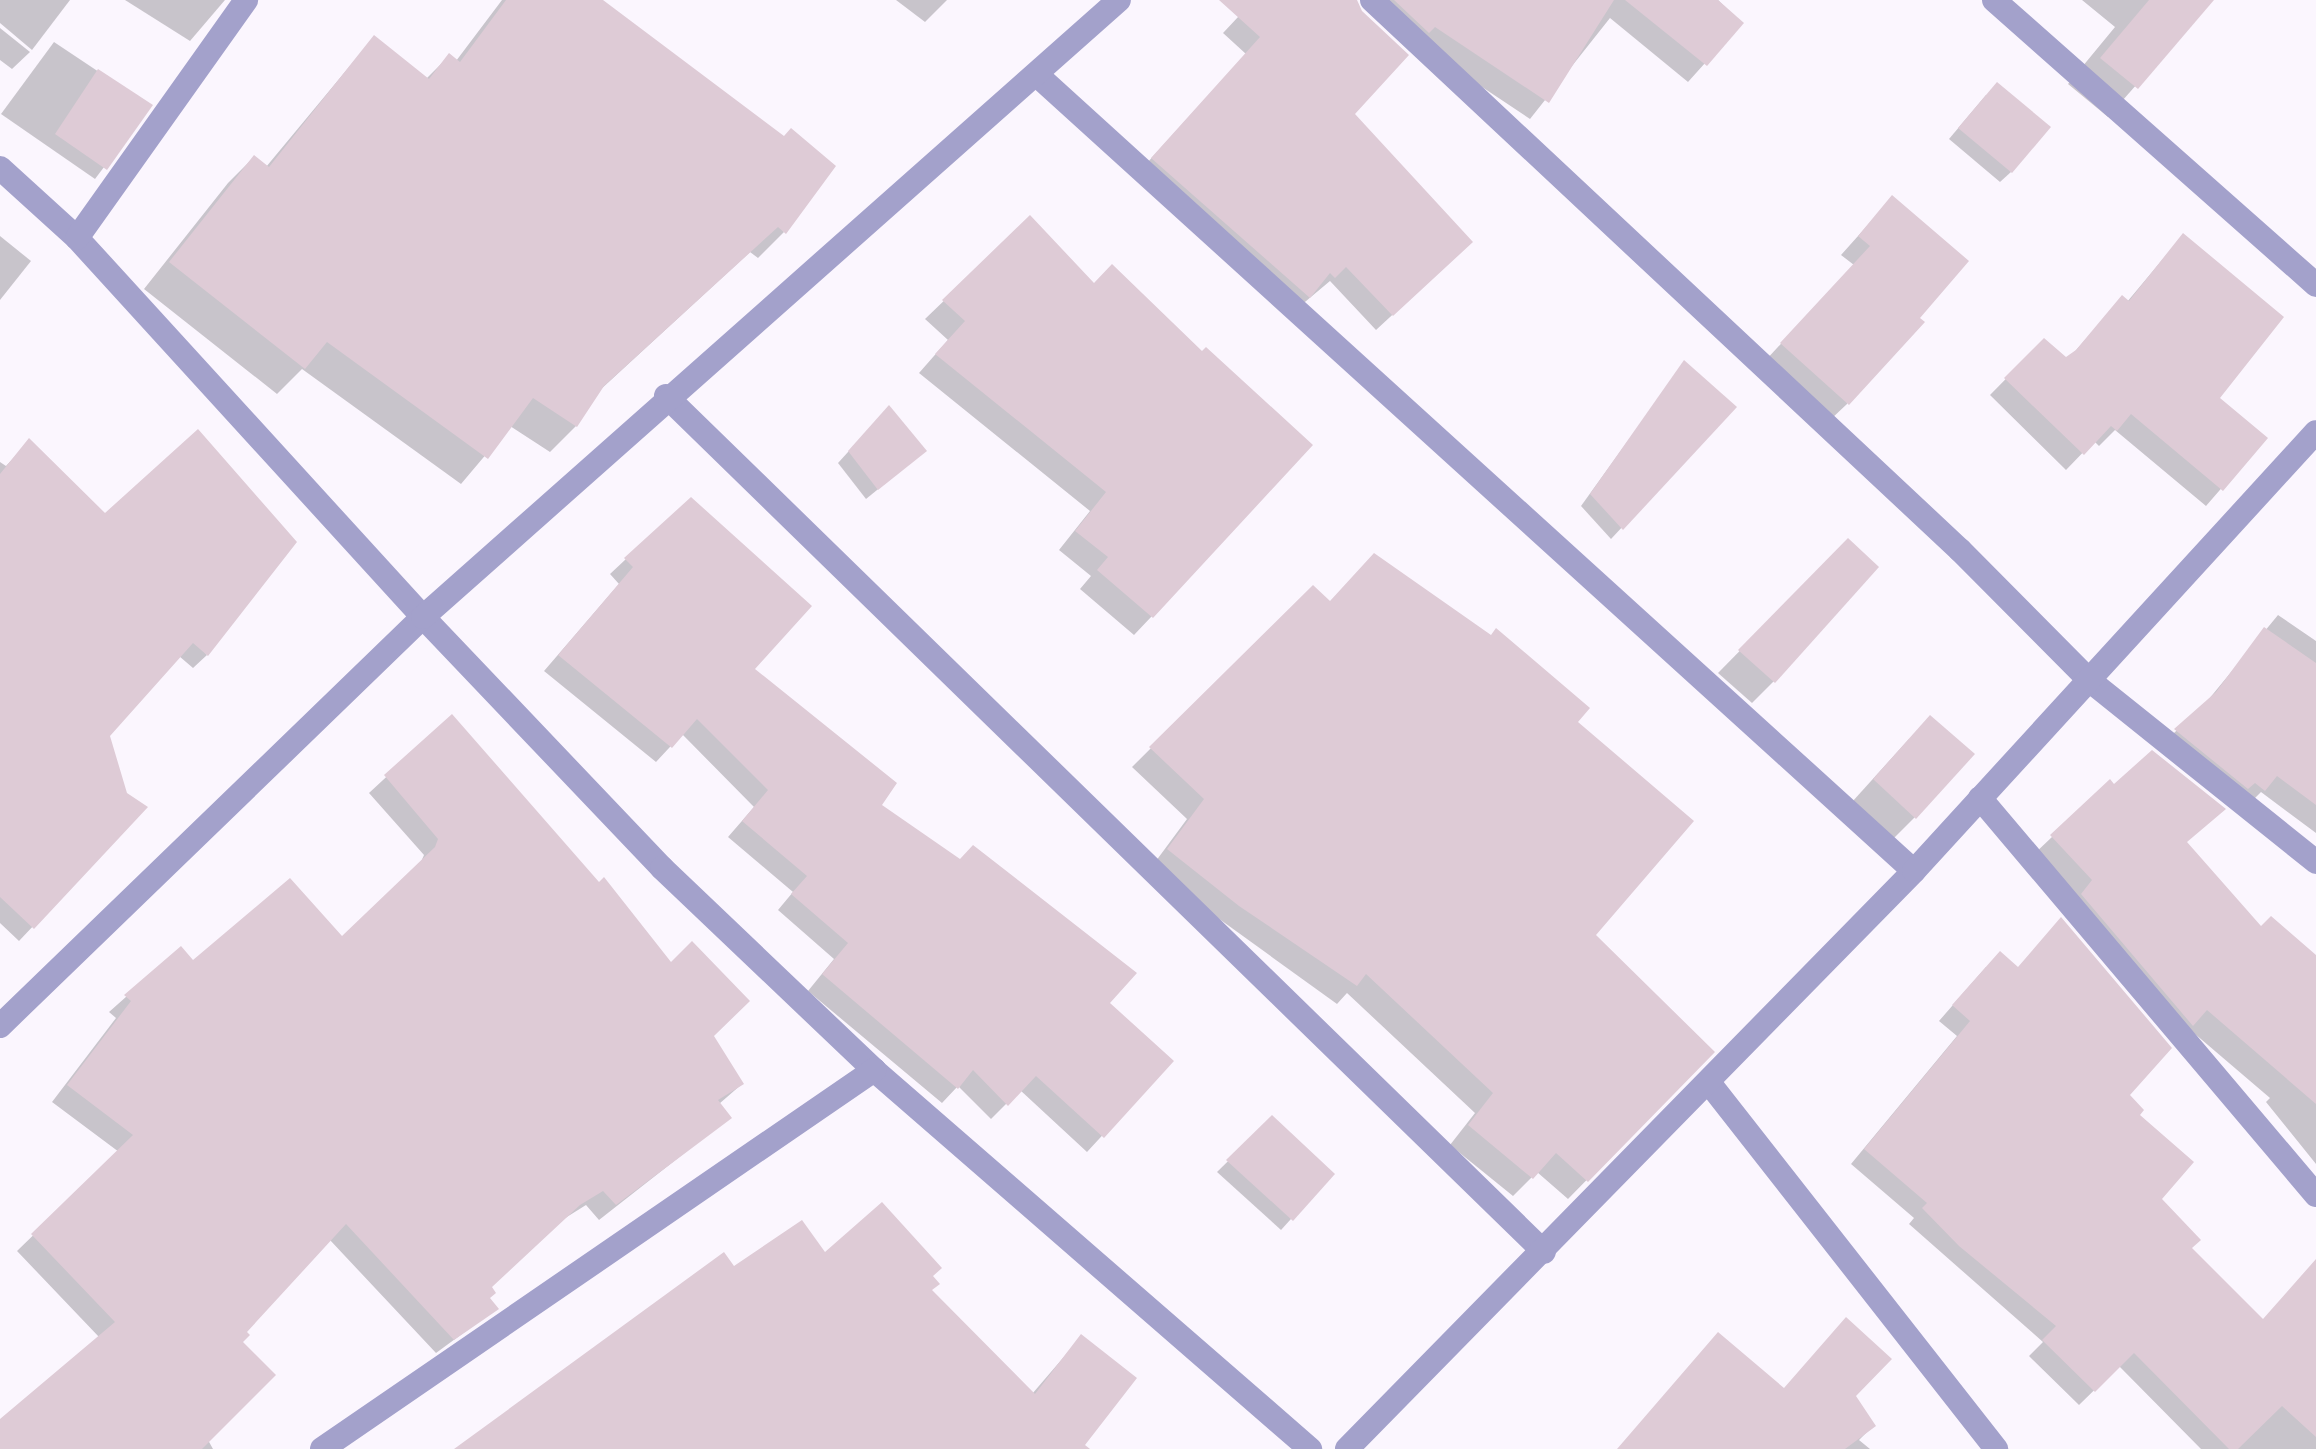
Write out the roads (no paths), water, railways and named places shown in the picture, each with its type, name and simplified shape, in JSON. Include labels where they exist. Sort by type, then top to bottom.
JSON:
[{"type":"street","points":[[77,238],[246,0]]},
{"type":"street","points":[[0,1026],[423,617],[666,396],[1037,75],[1119,0]]},
{"type":"street","points":[[1372,0],[1960,550],[2089,680],[2316,862]]},
{"type":"street","points":[[1994,0],[2316,285]]},
{"type":"street","points":[[1037,75],[1914,871]]},
{"type":"street","points":[[0,168],[77,238],[423,617],[662,868],[874,1070],[1310,1449]]},
{"type":"street","points":[[666,396],[1295,1015],[1544,1252]]},
{"type":"street","points":[[1347,1449],[1710,1084],[1914,871],[2316,432]]},
{"type":"street","points":[[1980,798],[2316,1195]]},
{"type":"street","points":[[322,1449],[874,1070]]},
{"type":"street","points":[[1710,1084],[1996,1449]]}]
